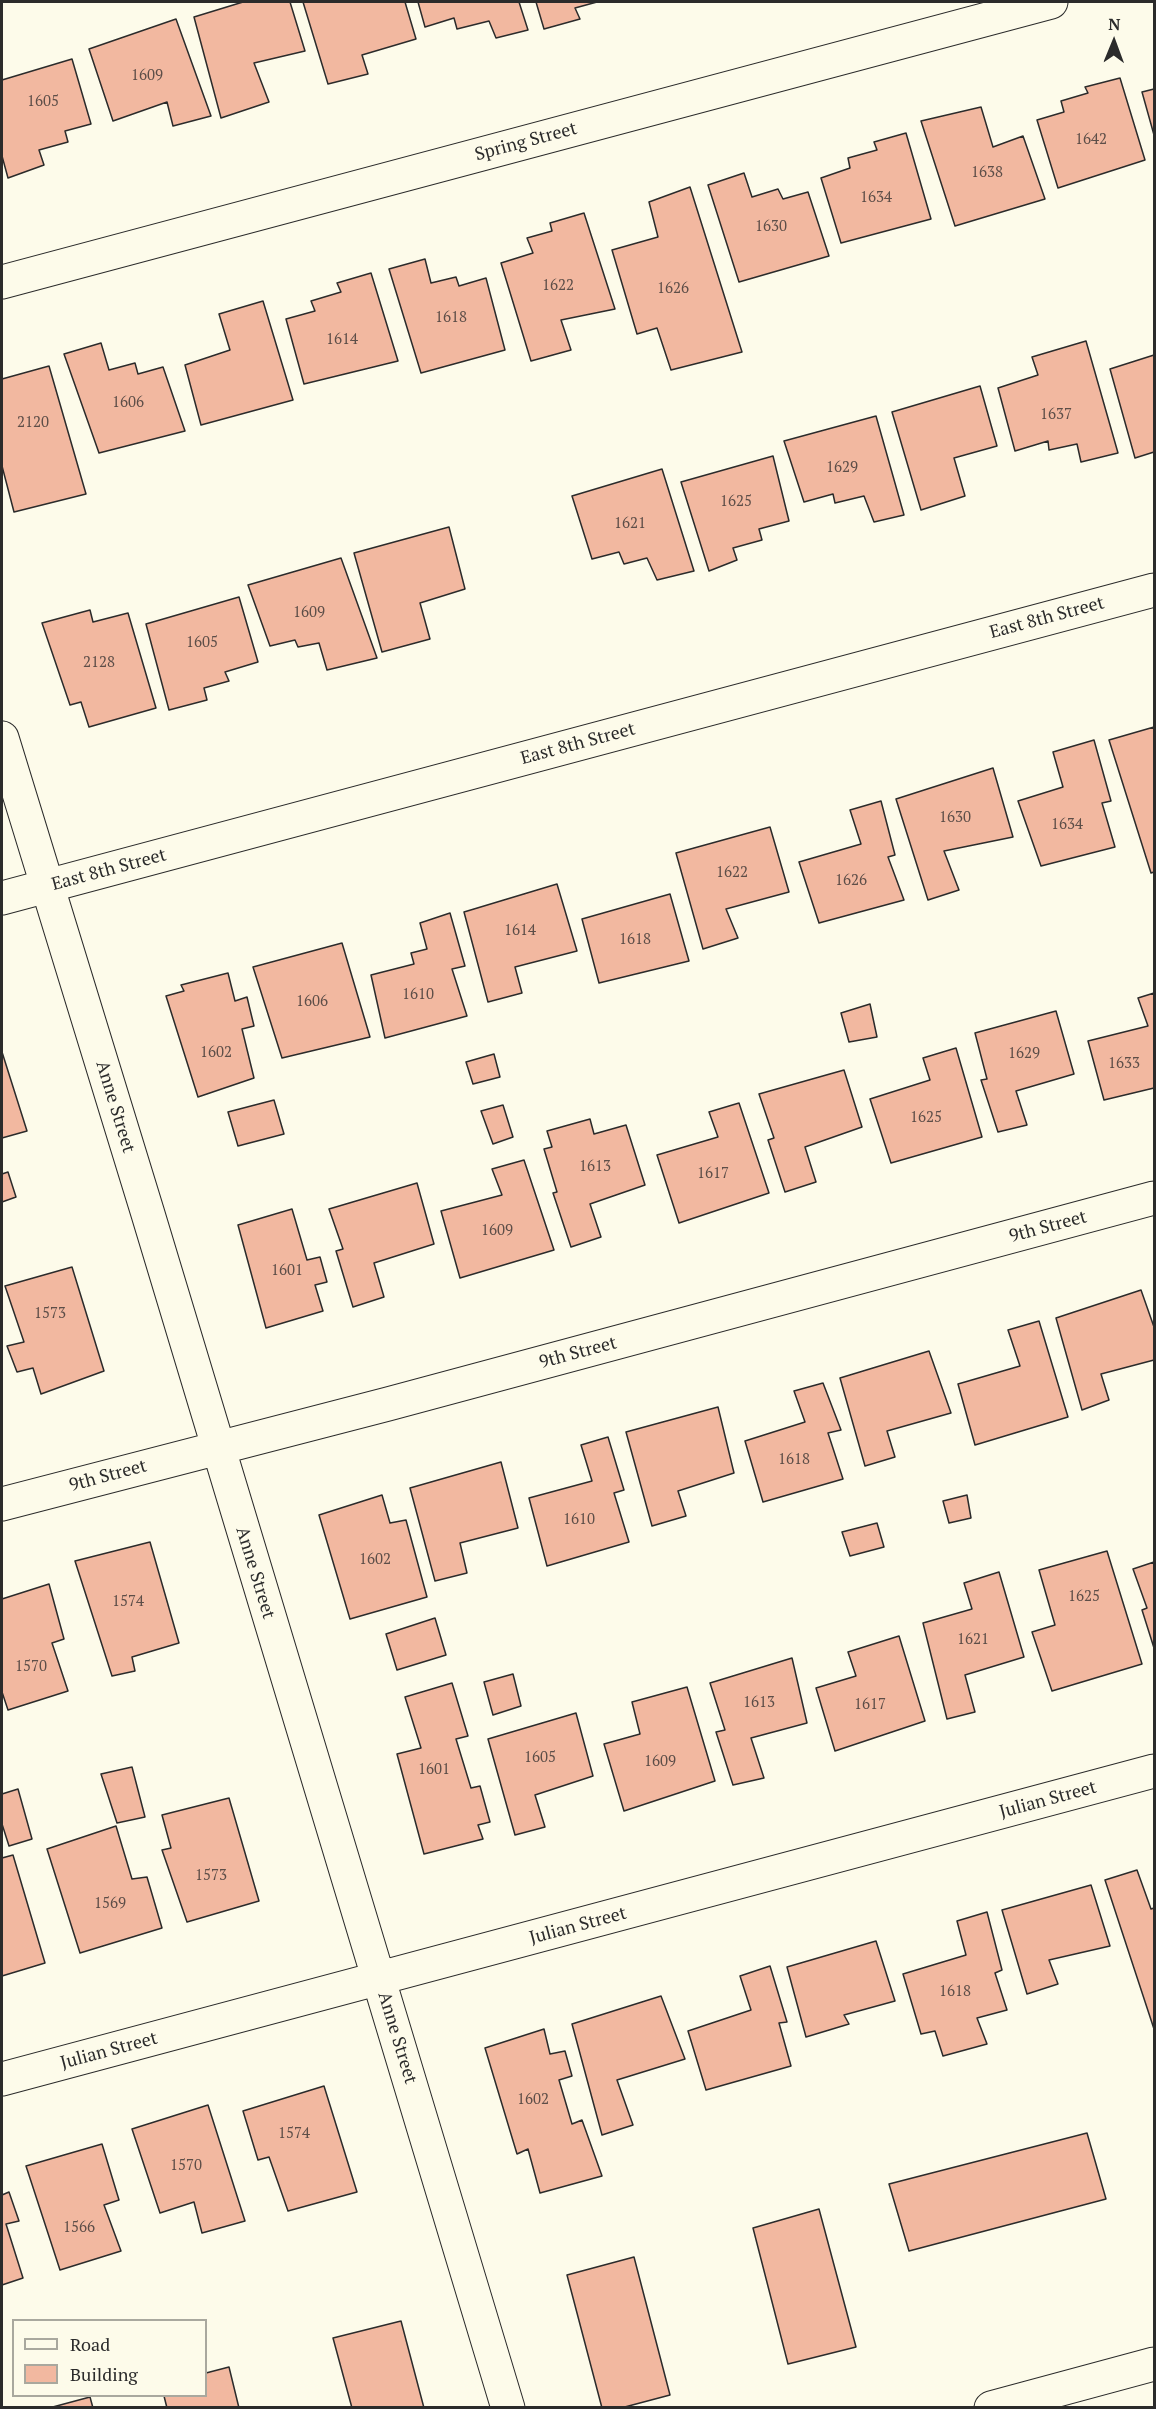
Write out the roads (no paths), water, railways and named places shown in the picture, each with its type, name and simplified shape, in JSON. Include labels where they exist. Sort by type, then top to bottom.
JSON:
[{"type":"street","name":"Spring Street","points":[[2,282],[1051,2]]},
{"type":"street","name":"East 8th Street","points":[[2,898],[1155,590]]},
{"type":"street","name":"Anne Street","points":[[2,738],[508,2408]]},
{"type":"street","name":"9th Street","points":[[2,1504],[388,1404],[1155,1198]]},
{"type":"street","name":"Julian Street","points":[[2,2079],[1155,1771]]},
{"type":"street","points":[[991,2408],[1155,2364]]}]
